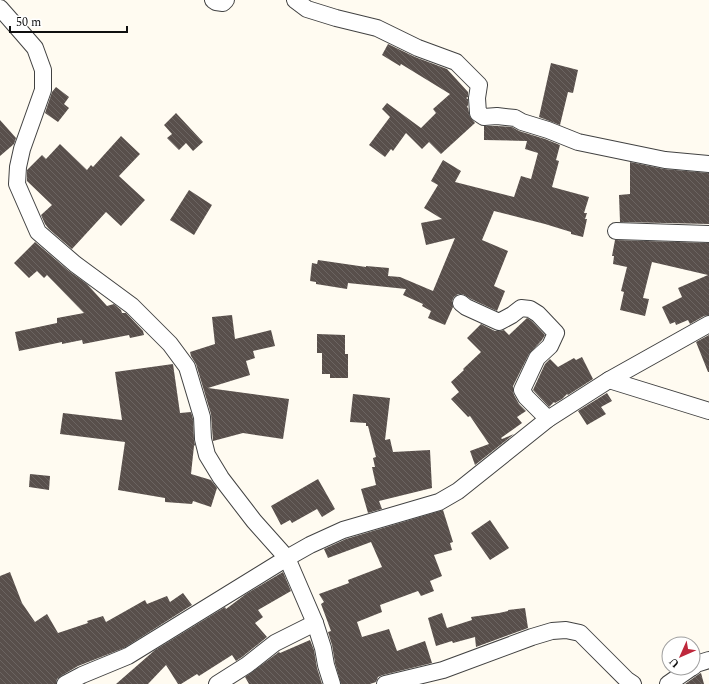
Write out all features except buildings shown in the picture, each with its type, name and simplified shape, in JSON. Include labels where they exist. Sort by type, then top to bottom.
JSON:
[{"type":"street","points":[[213,0],[223,3],[226,0]]},
{"type":"street","points":[[295,0],[307,9],[377,28],[418,48],[456,62],[479,85],[477,98],[478,114],[484,117],[497,116],[515,118],[522,122],[548,130],[578,142],[665,160],[709,164]]},
{"type":"street","points":[[0,8],[35,48],[43,70],[43,90],[22,149],[16,184],[38,232],[75,264],[132,306],[170,344],[187,367],[202,417],[203,439],[207,455],[221,478],[287,558],[316,623],[332,684]]},
{"type":"street","points":[[616,231],[709,234]]},
{"type":"street","points":[[460,304],[499,322],[521,308],[530,309],[538,314],[556,334],[550,346],[537,358],[522,390],[548,419]]},
{"type":"street","points":[[65,684],[82,675],[128,656],[310,545],[343,530],[439,502],[458,491],[548,419],[609,380],[709,324]]},
{"type":"street","points":[[609,380],[709,411]]},
{"type":"street","points":[[217,684],[247,665],[275,643],[316,623]]},
{"type":"street","points":[[385,684],[443,670],[532,637],[566,630],[580,633],[627,680],[633,684]]},
{"type":"street","points":[[668,684],[679,676]]}]
